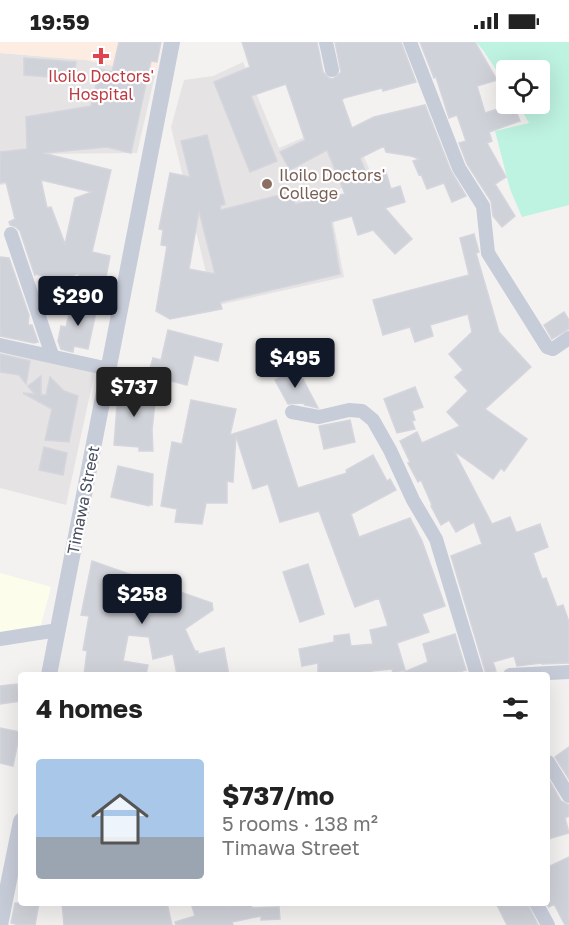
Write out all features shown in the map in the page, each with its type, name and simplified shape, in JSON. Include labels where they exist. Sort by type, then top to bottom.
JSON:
[{"type":"street","name":"Timawa Street","points":[[51,672],[172,42]]},
{"type":"street","points":[[326,42],[332,70]]},
{"type":"street","points":[[410,42],[459,168],[483,206],[488,253],[547,347],[553,349],[569,338]]},
{"type":"street","points":[[11,234],[52,355]]},
{"type":"street","points":[[0,345],[109,369]]},
{"type":"street","points":[[292,412],[319,417],[349,410],[362,411],[373,420],[390,450],[412,500],[436,539],[476,672]]},
{"type":"street","points":[[0,639],[58,630]]},
{"type":"street","points":[[550,673],[569,672]]},
{"type":"street","points":[[550,765],[569,796]]},
{"type":"street","points":[[0,925],[18,835]]},
{"type":"street","points":[[538,906],[548,925]]},
{"type":"shaded area","name":"Iloilo Doctors' Hospital","points":[[0,42],[162,42],[155,75],[86,60],[0,53]]},
{"type":"shaded area","points":[[0,53],[86,60],[155,75],[137,153],[42,154],[45,179],[0,185]]},
{"type":"shaded area","name":"Iloilo Doctors' College","points":[[243,62],[279,148],[347,119],[371,173],[328,195],[344,277],[214,306],[171,127],[184,80],[213,76]]},
{"type":"shaded area","points":[[0,353],[95,371],[66,505],[0,488]]},
{"type":"shaded area","points":[[0,573],[51,587],[41,625],[0,632]]},
{"type":"green space","points":[[476,42],[569,42],[569,205],[522,217],[510,189],[495,131],[529,123],[524,114],[550,114],[550,60],[496,60],[496,70]]},
{"type":"building","points":[[119,42],[161,42],[157,62],[151,61],[131,153],[107,147],[43,153],[111,170],[92,252],[110,256],[104,288],[77,283],[79,273],[62,280],[35,274],[35,276],[20,231],[9,222],[15,219],[6,182],[0,183],[0,152],[27,149],[26,117],[91,106],[100,69],[112,72]],"holes":[[[41,180],[92,192],[75,198],[65,244],[51,207],[47,208]]]},
{"type":"building","points":[[242,42],[317,42],[323,72],[333,79],[341,72],[335,42],[401,42],[416,82],[344,98],[342,100],[352,128],[374,117],[425,105],[451,171],[466,196],[452,202],[444,183],[427,189],[413,161],[420,159],[386,152],[384,146],[360,158],[367,175],[385,169],[391,189],[400,186],[405,202],[385,208],[412,239],[395,254],[373,230],[358,235],[352,216],[331,222],[340,274],[220,302],[222,309],[170,319],[156,311],[167,246],[161,245],[163,230],[159,229],[170,173],[190,177],[181,141],[207,135],[225,204],[220,206],[221,210],[292,192],[295,204],[345,194],[327,150],[290,170],[280,152],[305,140],[286,84],[251,96],[277,161],[250,172],[214,82],[250,67]],"holes":[[[199,211],[215,274],[189,269]]]},
{"type":"building","points":[[420,42],[475,42],[496,78],[496,80],[477,86],[485,113],[496,109],[496,114],[517,114],[520,121],[489,132],[492,141],[487,143],[506,177],[495,184],[515,216],[502,227],[493,216],[491,201],[467,164],[459,143],[466,141],[457,115],[449,118],[436,77],[434,78]]},
{"type":"building","points":[[24,58],[76,62],[74,79],[24,75]]},
{"type":"building","points":[[474,234],[479,252],[476,253],[499,332],[531,367],[485,409],[527,439],[504,471],[501,468],[493,479],[454,451],[492,524],[510,517],[518,532],[540,524],[548,547],[533,553],[542,579],[546,578],[557,607],[563,605],[569,622],[569,663],[517,666],[514,656],[493,662],[496,671],[485,672],[451,556],[482,544],[474,522],[456,532],[449,520],[441,525],[421,480],[418,482],[408,463],[410,462],[400,441],[417,432],[422,443],[460,426],[447,412],[468,391],[455,377],[463,370],[449,354],[472,332],[468,314],[430,325],[433,336],[415,342],[410,327],[383,335],[373,300],[469,275],[460,238]]},
{"type":"building","points":[[0,257],[9,258],[29,315],[28,325],[32,325],[38,342],[0,336]]},
{"type":"building","points":[[72,302],[97,307],[88,349],[74,346],[73,352],[61,349],[58,341],[61,326],[66,327]]},
{"type":"building","points":[[564,312],[569,320],[569,329],[552,339],[544,325]]},
{"type":"building","points":[[168,330],[222,344],[218,361],[194,355],[187,385],[148,375],[153,358],[161,360]]},
{"type":"building","points":[[0,354],[30,361],[26,384],[19,375],[0,372]]},
{"type":"building","points":[[297,368],[318,408],[303,403],[288,404],[275,380]]},
{"type":"building","points":[[41,376],[41,395],[46,395],[50,377],[64,391],[78,396],[69,442],[45,440],[52,409],[23,393],[35,394],[28,386]]},
{"type":"building","points":[[119,379],[141,381],[139,401],[155,403],[152,430],[153,451],[139,451],[139,447],[114,445]]},
{"type":"building","points":[[415,387],[423,407],[412,411],[415,429],[397,433],[384,399]]},
{"type":"building","points":[[191,400],[236,409],[230,435],[276,420],[298,488],[347,473],[346,470],[373,455],[387,481],[390,479],[396,490],[351,514],[359,537],[410,518],[422,541],[445,606],[422,614],[429,632],[397,643],[405,670],[397,672],[393,672],[392,669],[372,672],[318,672],[318,663],[302,666],[299,649],[334,642],[334,636],[349,634],[351,646],[373,644],[370,630],[388,626],[379,598],[355,607],[319,511],[280,522],[268,484],[253,489],[236,436],[233,482],[227,481],[227,503],[206,503],[202,524],[175,522],[177,509],[161,506],[172,442],[182,444]]},
{"type":"building","points":[[350,420],[355,442],[324,449],[319,426]]},
{"type":"building","points":[[44,447],[67,453],[63,475],[39,470]]},
{"type":"building","points":[[118,466],[153,474],[152,505],[111,497]]},
{"type":"building","points":[[92,561],[212,603],[213,610],[185,629],[198,654],[224,648],[228,672],[176,672],[173,654],[153,659],[149,637],[128,635],[123,661],[148,665],[147,672],[84,672],[87,651],[83,650],[89,616],[81,615]]},
{"type":"building","points":[[308,564],[324,614],[300,622],[283,572]]},
{"type":"building","points":[[455,634],[466,670],[404,672],[428,662],[423,644]]},
{"type":"building","points":[[17,684],[18,701],[0,704],[0,686]]},
{"type":"building","points":[[0,728],[18,732],[13,766],[0,763]]},
{"type":"building","points":[[569,747],[569,779],[555,757]]},
{"type":"building","points":[[550,782],[561,801],[569,805],[569,816],[565,818],[569,833],[550,838]]},
{"type":"building","points":[[569,857],[569,925],[565,925],[554,904],[548,906],[550,866]]},
{"type":"building","points":[[15,903],[18,903],[18,906],[38,906],[35,925],[11,923]]},
{"type":"building","points":[[62,906],[168,906],[172,925],[64,925]]},
{"type":"building","points":[[192,906],[251,906],[252,908],[279,907],[280,919],[261,920],[261,916],[232,922],[233,925],[176,925],[175,922],[195,916]]},
{"type":"building","points":[[498,906],[528,906],[538,925],[507,925]]},
{"type":"place","name":"Iloilo Doctors' Hospital","points":[[101,56]]},
{"type":"place","name":"Iloilo Doctors' College","points":[[267,184]]}]
